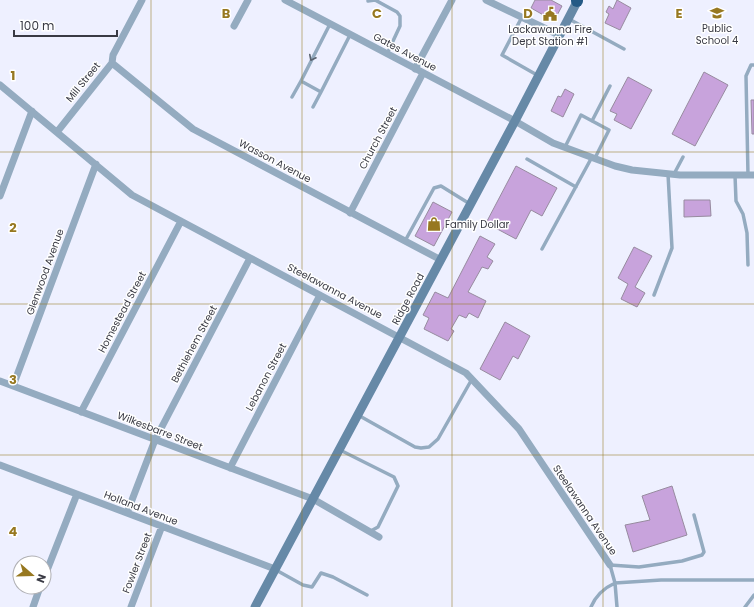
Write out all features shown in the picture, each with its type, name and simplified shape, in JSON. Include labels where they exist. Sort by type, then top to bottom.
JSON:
[{"type":"main road","name":"Ridge Road","points":[[255,607],[471,204],[577,0]]},
{"type":"street","name":"Mill Street","points":[[57,132],[112,63],[113,55],[142,0]]},
{"type":"street","points":[[234,26],[248,0]]},
{"type":"street","name":"Gates Avenue","points":[[285,0],[515,121],[540,136],[593,158],[632,170],[671,174],[751,175]]},
{"type":"street","points":[[415,69],[452,0]]},
{"type":"street","points":[[486,0],[559,36]]},
{"type":"street","name":"Wasson Avenue","points":[[112,63],[193,129],[441,260]]},
{"type":"street","name":"Church Street","points":[[350,213],[423,73]]},
{"type":"street","name":"Steelawanna Avenue","points":[[0,85],[132,195],[466,373],[519,429],[610,565]]},
{"type":"street","points":[[0,196],[32,111]]},
{"type":"street","name":"Glenwood Avenue","points":[[13,386],[96,164]]},
{"type":"street","name":"Homestead Street","points":[[81,412],[181,221]]},
{"type":"street","name":"Bethlehem Street","points":[[127,513],[155,440],[250,258]]},
{"type":"street","name":"Lebanon Street","points":[[230,468],[320,295]]},
{"type":"street","name":"Wilkesbarre Street","points":[[0,381],[312,499],[378,537]]},
{"type":"street","name":"Holland Avenue","points":[[0,464],[275,569]]},
{"type":"street","points":[[52,558],[77,494]]},
{"type":"street","name":"Fowler Street","points":[[131,607],[162,526]]},
{"type":"street","points":[[33,607],[37,595]]},
{"type":"lane","points":[[368,1],[375,0],[397,12],[400,16],[400,26],[387,54]]},
{"type":"lane","points":[[522,17],[502,55],[538,76]]},
{"type":"lane","points":[[568,18],[624,49]]},
{"type":"lane","points":[[292,97],[330,24]]},
{"type":"lane","points":[[313,107],[350,35]]},
{"type":"lane","points":[[751,175],[746,76],[751,65],[754,65]]},
{"type":"lane","points":[[301,81],[321,92]]},
{"type":"lane","points":[[592,121],[610,86]]},
{"type":"lane","points":[[542,249],[576,186],[609,130],[581,115],[565,147]]},
{"type":"lane","points":[[654,295],[672,248],[671,174],[683,157]]},
{"type":"lane","points":[[527,159],[576,186]]},
{"type":"lane","points":[[735,175],[736,201],[743,214],[747,233],[748,265]]},
{"type":"lane","points":[[405,241],[434,188],[441,186],[471,204]]},
{"type":"lane","points":[[358,415],[415,447],[429,447],[438,439],[472,379]]},
{"type":"lane","points":[[339,449],[394,477],[398,486],[378,527],[369,532]]},
{"type":"lane","points":[[617,607],[615,583],[610,565],[639,567],[682,561],[702,555],[704,552],[694,515]]},
{"type":"lane","points":[[275,569],[303,586],[312,587],[321,573],[367,595]]},
{"type":"lane","points":[[591,607],[594,600],[604,588],[615,583],[661,580],[754,580]]},
{"type":"lane","points":[[745,607],[754,595]]},
{"type":"building","name":"Lackawanna Fire Dept Station #1","points":[[535,0],[551,0],[562,6],[554,21],[531,8]]},
{"type":"building","points":[[617,0],[631,8],[620,30],[605,23],[609,14],[606,12],[609,6],[613,9]]},
{"type":"building","points":[[704,72],[728,85],[695,146],[672,134]]},
{"type":"building","points":[[628,77],[652,90],[631,129],[614,120],[617,114],[610,111]]},
{"type":"building","points":[[565,89],[574,94],[563,117],[551,111],[558,96],[561,97]]},
{"type":"building","points":[[751,100],[754,100],[754,134],[752,134]]},
{"type":"building","points":[[516,166],[557,188],[542,216],[531,210],[516,239],[486,223]]},
{"type":"building","points":[[684,200],[710,200],[711,216],[684,217]]},
{"type":"building","name":"Family Dollar","points":[[433,202],[452,212],[434,246],[415,236]]},
{"type":"building","points":[[480,236],[495,244],[487,257],[493,261],[488,269],[482,267],[468,292],[486,301],[478,318],[469,313],[466,318],[459,315],[451,329],[454,331],[448,341],[424,329],[429,318],[423,315],[435,292],[448,298]]},
{"type":"building","points":[[634,247],[652,256],[635,287],[645,293],[637,307],[621,299],[628,284],[618,278]]},
{"type":"building","points":[[505,322],[530,336],[518,359],[513,356],[500,380],[480,369]]},
{"type":"building","points":[[672,486],[687,535],[633,552],[625,525],[650,520],[642,496]]},
{"type":"place","name":"Public School 4","points":[[717,13]]},
{"type":"place","name":"Lackawanna Fire Dept Station #1","points":[[550,14]]},
{"type":"place","name":"Family Dollar","points":[[434,224]]}]
